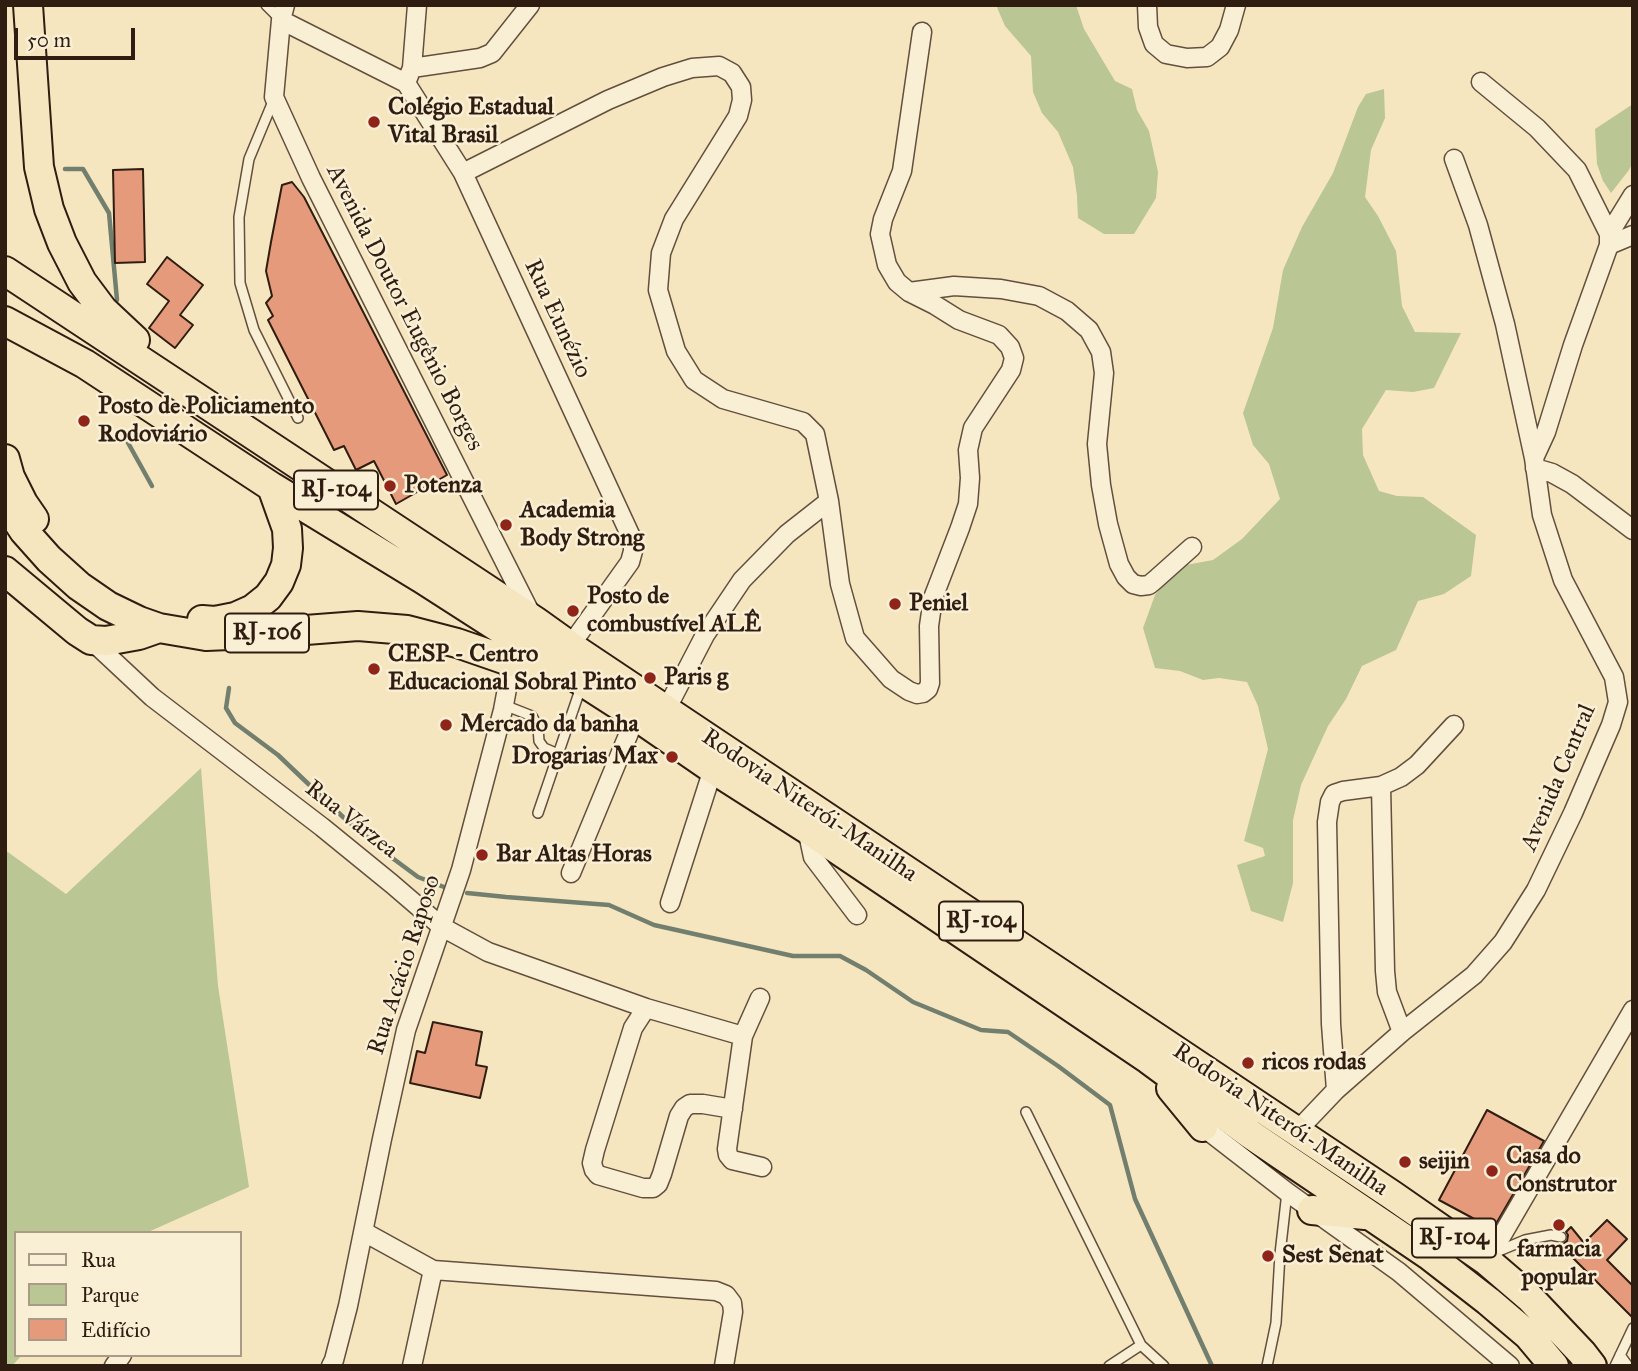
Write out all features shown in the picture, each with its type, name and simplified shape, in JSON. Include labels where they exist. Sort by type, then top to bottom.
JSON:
[{"type":"highway","points":[[28,5],[39,167],[49,209],[62,243],[82,282],[103,310],[187,391]]},
{"type":"highway","name":"Rodovia Niterói-Manilha","points":[[5,271],[1489,1257],[1592,1366]]},
{"type":"highway","name":"Rodovia Niterói-Manilha","points":[[5,321],[85,364],[272,488],[421,578],[636,716],[1148,1059],[1250,1134],[1430,1256],[1528,1335],[1554,1366]]},
{"type":"highway","name":"RJ-106","points":[[5,458],[10,477],[23,503],[58,548],[88,577],[118,600],[141,611],[164,617],[215,621],[235,617],[268,597],[279,582],[286,565],[288,548],[287,529],[272,488]]},
{"type":"highway","name":"RJ-106","points":[[5,502],[24,531],[48,559],[79,586],[108,606],[159,628],[206,636],[358,626],[407,630],[457,643],[512,662],[577,678]]},
{"type":"highway","points":[[5,570],[90,640],[106,641],[159,628]]},
{"type":"highway","points":[[1148,1059],[1202,1127]]},
{"type":"highway","points":[[1312,1210],[1368,1215]]},
{"type":"street","points":[[409,76],[417,5]]},
{"type":"street","points":[[283,13],[409,76],[492,53],[530,5]]},
{"type":"street","points":[[1147,5],[1147,27],[1154,44],[1167,54],[1187,58],[1207,57],[1220,47],[1230,30],[1236,5]]},
{"type":"street","name":"Avenida Doutor Eugênio Borges","points":[[283,13],[274,97],[317,191],[535,621]]},
{"type":"street","points":[[463,173],[608,100],[663,76],[692,68],[719,66],[732,73],[741,87],[742,100],[738,116],[674,219],[661,253],[659,290],[677,351],[694,380],[723,399],[803,422],[815,434],[829,501],[839,583],[855,638],[891,679],[909,691],[923,693],[930,683],[929,626],[933,598],[968,504],[968,450],[973,428],[1011,370],[1014,358],[1010,347],[999,335],[959,320],[909,292],[897,282],[887,265],[880,234],[883,219],[902,171],[922,32]]},
{"type":"street","name":"Rua Eunézio","points":[[409,76],[463,173],[632,541],[630,562],[569,646]]},
{"type":"street","points":[[1480,82],[1537,128],[1577,170],[1609,239]]},
{"type":"street","name":"Avenida Central","points":[[1297,1131],[1336,1090],[1402,1032],[1474,975],[1503,942],[1536,890],[1573,813],[1611,725],[1618,702],[1614,677],[1563,580],[1542,515],[1535,463],[1505,324],[1478,225],[1454,159]]},
{"type":"street","points":[[1633,195],[1609,239],[1535,463],[1572,484],[1633,530]]},
{"type":"street","points":[[1609,239],[1633,235]]},
{"type":"street","points":[[909,292],[954,286],[1002,289],[1039,296],[1067,311],[1088,330],[1101,352],[1104,373],[1097,444],[1108,524],[1119,564],[1133,584],[1142,586],[1156,580],[1192,547]]},
{"type":"street","points":[[666,710],[705,635],[742,580],[787,534],[829,501]]},
{"type":"street","name":"Rua Várzea","points":[[90,640],[152,697],[332,835],[442,927],[488,952],[646,1007],[743,1036]]},
{"type":"street","name":"Rua Acácio Raposo","points":[[331,1366],[348,1306],[406,1030],[461,870],[504,705],[512,662]]},
{"type":"street","points":[[571,873],[636,716]]},
{"type":"street","points":[[1336,1090],[1331,1011],[1327,822],[1330,802],[1334,794],[1381,786],[1401,777],[1417,765],[1454,725]]},
{"type":"street","points":[[670,903],[713,769]]},
{"type":"street","points":[[1381,786],[1385,971],[1387,992],[1402,1032]]},
{"type":"street","points":[[807,829],[813,857],[857,915]]},
{"type":"street","points":[[760,998],[743,1036],[727,1149],[732,1160],[762,1167]]},
{"type":"street","points":[[646,1007],[633,1028],[595,1150],[592,1163],[598,1175],[643,1188],[653,1188],[662,1174],[679,1116],[684,1108],[690,1104],[703,1104],[733,1109]]},
{"type":"street","points":[[1489,1257],[1633,1010]]},
{"type":"street","points":[[1202,1127],[1399,1272],[1506,1364],[1528,1335]]},
{"type":"street","points":[[363,1233],[433,1270],[716,1291],[732,1303],[733,1312],[724,1366]]},
{"type":"street","points":[[412,1366],[433,1270]]},
{"type":"lane","points":[[265,5],[283,13]]},
{"type":"lane","points":[[274,97],[249,159],[239,217],[240,284],[254,330],[298,418]]},
{"type":"lane","points":[[538,813],[558,754],[577,678]]},
{"type":"lane","points":[[504,705],[531,716],[538,727],[539,741],[544,748],[558,754]]},
{"type":"lane","points":[[1026,1112],[1141,1345],[1164,1366]]},
{"type":"lane","points":[[1267,1366],[1276,1323],[1287,1192]]},
{"type":"lane","points":[[1489,1257],[1525,1240],[1551,1235],[1562,1237]]},
{"type":"lane","points":[[1615,1366],[1633,1328]]},
{"type":"lane","points":[[1109,1366],[1141,1345]]},
{"type":"lane","points":[[1620,1355],[1628,1366]]},
{"type":"green space","points":[[996,5],[1076,5],[1084,29],[1115,81],[1132,89],[1137,110],[1149,131],[1158,172],[1156,198],[1134,234],[1104,234],[1078,218],[1073,167],[1058,132],[1042,113],[1033,92],[1031,56],[1005,26]]},
{"type":"green space","points":[[1384,89],[1385,118],[1371,150],[1365,197],[1396,251],[1402,306],[1415,332],[1461,333],[1434,388],[1413,392],[1386,390],[1362,429],[1363,455],[1379,491],[1397,496],[1423,497],[1476,535],[1471,576],[1444,594],[1418,601],[1396,650],[1362,666],[1346,699],[1328,726],[1301,785],[1293,820],[1293,883],[1283,922],[1251,911],[1237,865],[1265,856],[1263,848],[1244,841],[1268,749],[1258,706],[1247,682],[1219,678],[1203,680],[1180,671],[1155,668],[1143,628],[1155,595],[1174,572],[1186,565],[1213,560],[1242,539],[1280,499],[1269,464],[1253,445],[1243,413],[1273,328],[1283,270],[1302,227],[1333,173],[1358,107],[1366,94]]},
{"type":"green space","points":[[1633,104],[1633,162],[1611,193],[1597,164],[1595,129]]},
{"type":"green space","points":[[201,768],[218,986],[249,1187],[150,1231],[14,1231],[14,1357],[20,1357],[12,1366],[5,1366],[5,850],[66,894]]},
{"type":"building","points":[[143,169],[145,262],[115,263],[113,170]]},
{"type":"building","points":[[292,182],[304,197],[447,475],[396,504],[374,461],[356,470],[344,446],[334,450],[268,320],[273,316],[266,303],[272,296],[266,271],[271,242],[282,185]]},
{"type":"building","points":[[167,257],[203,285],[180,315],[193,325],[175,348],[149,328],[169,301],[147,284]]},
{"type":"building","points":[[433,1022],[482,1032],[476,1065],[487,1067],[480,1098],[410,1083],[417,1051],[425,1053]]},
{"type":"building","name":"Casa do Construtor","points":[[1487,1110],[1544,1141],[1493,1229],[1439,1200]]},
{"type":"building","points":[[1607,1220],[1627,1239],[1607,1260],[1633,1286],[1633,1318],[1558,1243],[1567,1241],[1566,1232],[1571,1227],[1584,1243]]},
{"type":"waterway","points":[[65,169],[83,169],[109,213],[117,300]]},
{"type":"waterway","points":[[122,432],[152,486]]},
{"type":"waterway","points":[[229,688],[226,708],[235,723],[278,755],[343,817],[391,857],[418,877],[444,887]]},
{"type":"waterway","points":[[467,893],[609,905],[654,925],[793,956],[840,956],[913,1002],[981,1030],[1008,1032],[1110,1105],[1135,1199],[1212,1366]]},
{"type":"place","name":"Colégio Estadual Vital Brasil","points":[[374,122]]},
{"type":"place","name":"Posto de Policiamento Rodoviário","points":[[84,421]]},
{"type":"place","name":"Potenza","points":[[390,486]]},
{"type":"place","name":"Academia Body Strong","points":[[506,525]]},
{"type":"place","name":"Peniel","points":[[895,604]]},
{"type":"place","name":"Posto de combustível ALÊ","points":[[573,611]]},
{"type":"place","name":"CESP - Centro Educacional Sobral Pinto","points":[[374,669]]},
{"type":"place","name":"Paris g","points":[[650,678]]},
{"type":"place","name":"Mercado da banha","points":[[446,725]]},
{"type":"place","name":"Drogarias Max","points":[[672,757]]},
{"type":"place","name":"Bar Altas Horas","points":[[482,855]]},
{"type":"place","name":"ricos rodas","points":[[1248,1063]]},
{"type":"place","name":"seijin","points":[[1405,1162]]},
{"type":"place","name":"Casa do Construtor","points":[[1492,1171]]},
{"type":"place","name":"farmacia popular","points":[[1559,1225]]},
{"type":"place","name":"Sest Senat","points":[[1268,1256]]}]
